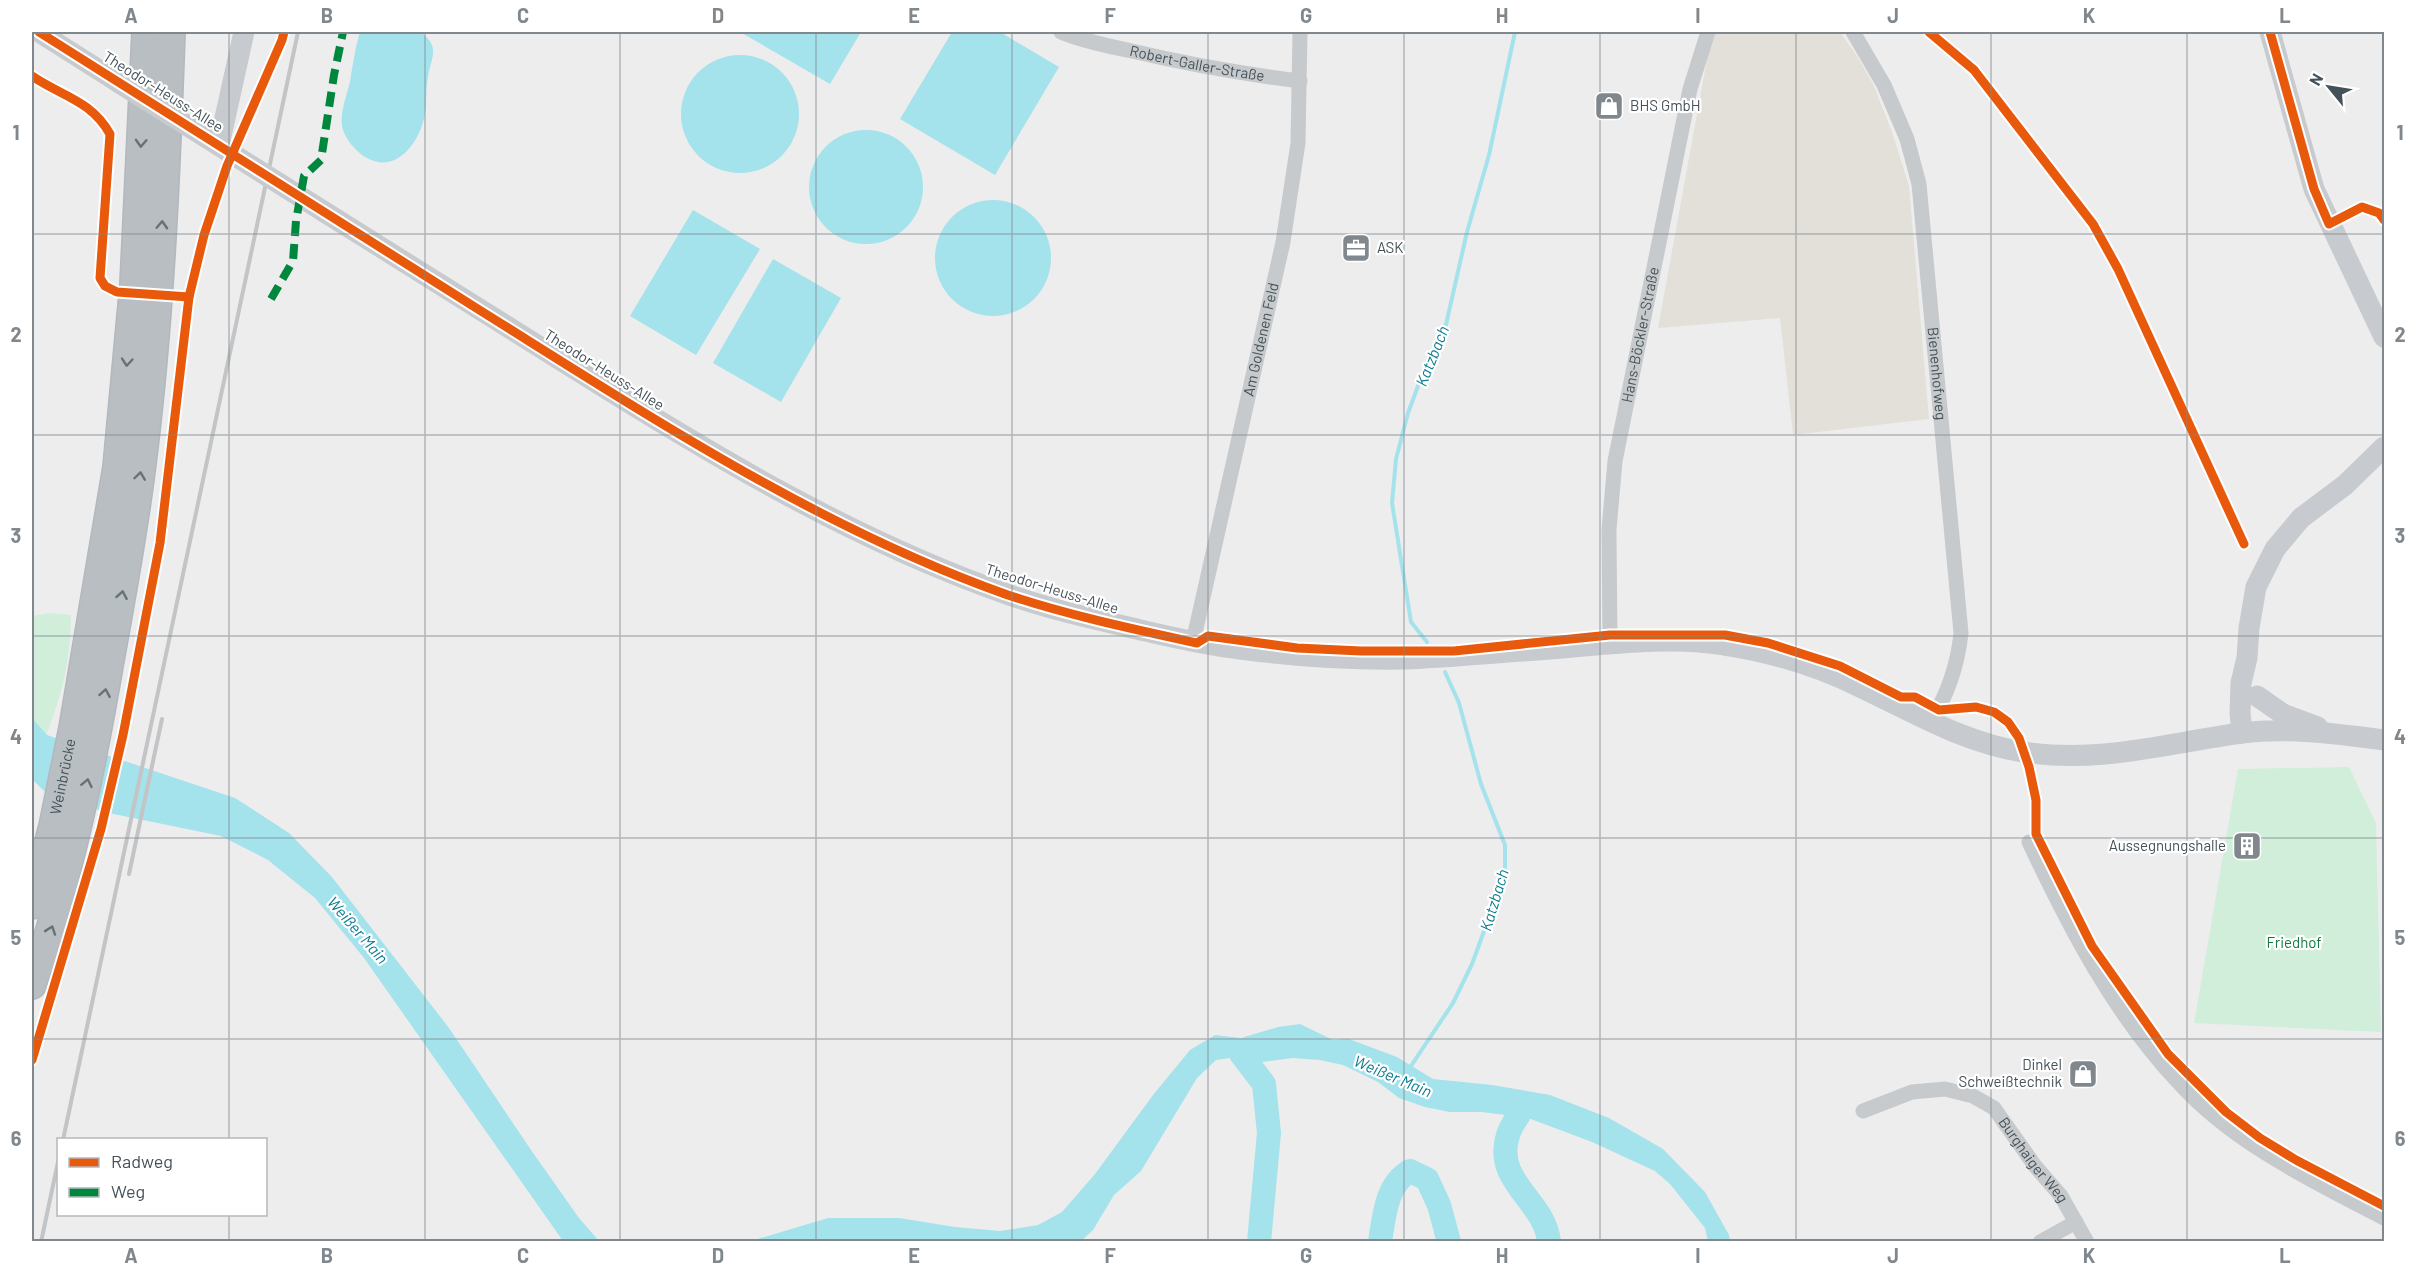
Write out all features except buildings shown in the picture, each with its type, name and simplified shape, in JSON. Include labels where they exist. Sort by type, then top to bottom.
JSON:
[{"type":"highway","points":[[99,650],[133,534],[142,461],[146,294],[146,32]]},
{"type":"highway","points":[[99,650],[106,532],[146,294],[171,32]]},
{"type":"highway","name":"Weinbrücke","points":[[65,829],[99,650]]},
{"type":"highway","points":[[32,905],[65,829]]},
{"type":"highway","points":[[32,985],[54,923],[65,829]]},
{"type":"main road","name":"Theodor-Heuss-Allee","points":[[39,32],[673,431],[800,502],[886,546],[1006,594],[1084,617],[1193,642],[1270,652],[1402,659],[1610,644],[1666,642],[1719,644],[1813,667],[1855,684],[1930,722],[1970,738],[2020,752],[2061,755],[2130,753],[2251,732],[2332,733]]},
{"type":"main road","points":[[219,145],[244,32]]},
{"type":"main road","points":[[2270,32],[2314,189],[2385,337]]},
{"type":"main road","points":[[2346,485],[2385,447]]},
{"type":"main road","points":[[2251,732],[2240,698],[2256,586],[2275,549],[2301,518],[2346,485],[2385,464]]},
{"type":"main road","points":[[2247,658],[2257,696],[2251,732]]},
{"type":"main road","points":[[2257,696],[2283,714],[2332,733],[2385,740]]},
{"type":"street","name":"Robert-Galler-Straße","points":[[1061,32],[1075,38],[1240,74],[1300,81]]},
{"type":"street","name":"Am Goldenen Feld","points":[[1193,642],[1283,242],[1298,143],[1300,32]]},
{"type":"street","name":"Hans-Böckler-Straße","points":[[1610,644],[1609,530],[1615,461],[1690,89],[1708,32]]},
{"type":"street","name":"Bienenhofweg","points":[[1853,32],[1884,86],[1907,140],[1919,184],[1961,633],[1959,656],[1939,710],[1930,722]]},
{"type":"street","points":[[2029,842],[2088,956],[2133,1025],[2180,1084],[2210,1113],[2257,1147],[2316,1183],[2385,1218]]},
{"type":"street","name":"Burghaiger Weg","points":[[1863,1111],[1912,1092],[1945,1089],[1980,1100],[1995,1108],[2035,1167],[2061,1196],[2086,1242]]},
{"type":"street","points":[[2040,1242],[2076,1222]]},
{"type":"shaded area","points":[[1712,32],[1840,32],[1873,84],[1892,132],[1909,186],[1929,419],[1793,435],[1780,318],[1658,328]]},
{"type":"green space","points":[[49,613],[71,615],[65,676],[46,735],[32,718],[32,616]]},
{"type":"green space","name":"Friedhof","points":[[2349,767],[2376,823],[2381,1032],[2194,1023],[2238,769]]},
{"type":"water","points":[[360,32],[421,32],[433,48],[425,111],[420,131],[409,148],[395,160],[377,162],[367,158],[359,153],[343,131],[343,109]]},
{"type":"water","points":[[740,32],[861,32],[830,84]]},
{"type":"water","points":[[952,32],[1000,32],[1059,67],[995,175],[900,119]]},
{"type":"water","points":[[740,55],[763,59],[782,72],[795,91],[799,114],[795,137],[782,156],[763,169],[740,173],[717,169],[698,156],[685,137],[681,114],[685,91],[698,72],[717,59]]},
{"type":"water","points":[[866,130],[888,134],[907,146],[919,165],[923,187],[919,209],[907,228],[888,240],[866,244],[844,240],[825,228],[813,209],[809,187],[813,165],[825,146],[844,134]]},
{"type":"water","points":[[993,200],[1015,205],[1034,217],[1046,236],[1051,258],[1046,280],[1034,299],[1015,311],[993,316],[971,311],[952,299],[940,280],[935,258],[940,236],[952,217],[971,205]]},
{"type":"water","points":[[693,210],[760,249],[696,355],[630,316]]},
{"type":"water","points":[[773,259],[841,298],[781,402],[713,363]]},
{"type":"water","name":"Weißer Main","points":[[32,718],[47,735],[235,798],[289,833],[332,877],[449,1028],[531,1150],[579,1218],[599,1241],[563,1241],[364,958],[315,898],[268,860],[221,836],[104,812],[44,791],[32,779]]},
{"type":"water","name":"Weißer Main","points":[[1300,1024],[1333,1040],[1349,1039],[1397,1057],[1433,1079],[1492,1085],[1550,1095],[1609,1118],[1663,1149],[1705,1192],[1729,1235],[1730,1241],[1708,1241],[1705,1228],[1670,1184],[1655,1171],[1592,1142],[1528,1118],[1482,1112],[1450,1112],[1425,1107],[1399,1098],[1378,1082],[1343,1065],[1320,1060],[1293,1058],[1238,1065],[1230,1058],[1216,1060],[1197,1078],[1141,1171],[1114,1195],[1093,1230],[1081,1241],[751,1241],[828,1218],[899,1218],[1000,1231],[1038,1225],[1062,1212],[1095,1174],[1153,1095],[1190,1050],[1215,1035],[1241,1038],[1278,1027]]},
{"type":"waterway","name":"Katzbach","points":[[1427,642],[1411,622],[1392,503],[1396,459],[1408,413],[1427,362],[1445,329],[1467,232],[1489,155],[1515,32]]},
{"type":"waterway","name":"Katzbach","points":[[1409,1069],[1453,1003],[1472,964],[1505,874],[1505,845],[1481,784],[1459,703],[1445,672]]},
{"type":"waterway","points":[[1241,1054],[1264,1084],[1269,1133],[1259,1242]]},
{"type":"waterway","points":[[1524,1106],[1508,1135],[1505,1151],[1513,1178],[1539,1214],[1549,1242]]},
{"type":"waterway","points":[[1380,1242],[1391,1193],[1402,1177],[1410,1171],[1427,1179],[1439,1205],[1449,1242]]},
{"type":"railway","points":[[63,1138],[298,32]]},
{"type":"railway","points":[[129,874],[162,719]]},
{"type":"railway","points":[[41,1242],[57,1167]]},
{"type":"marked path","points":[[271,299],[293,261],[296,221],[304,176],[321,160],[343,32]]},
{"type":"cycle path","points":[[39,32],[607,390],[736,467],[867,536],[935,567],[1005,594],[1076,615],[1197,643],[1208,636],[1297,648],[1454,651],[1610,635],[1725,635],[1768,643],[1840,666],[1901,697],[1915,697],[1939,710],[1976,707],[1994,712],[2008,722],[2019,738],[2029,767],[2036,800],[2036,834],[2092,946],[2168,1054],[2226,1112],[2260,1138],[2296,1160],[2384,1206]]},
{"type":"cycle path","points":[[32,1060],[101,829],[123,735],[160,543],[189,297],[204,235],[227,166],[284,32]]},
{"type":"cycle path","points":[[1929,32],[1974,70],[2093,224],[2118,269],[2244,544]]},
{"type":"cycle path","points":[[2270,32],[2314,189],[2329,224],[2362,207],[2379,213],[2384,220]]},
{"type":"cycle path","points":[[32,76],[85,106],[94,113],[110,134],[100,278],[105,286],[117,292],[189,297]]},
{"type":"place","name":"BHS GmbH","points":[[1609,106]]},
{"type":"place","name":"ASK","points":[[1356,248]]},
{"type":"place","name":"Aussegnungshalle","points":[[2247,846]]},
{"type":"place","name":"Dinkel Schweißtechnik","points":[[2083,1074]]}]
